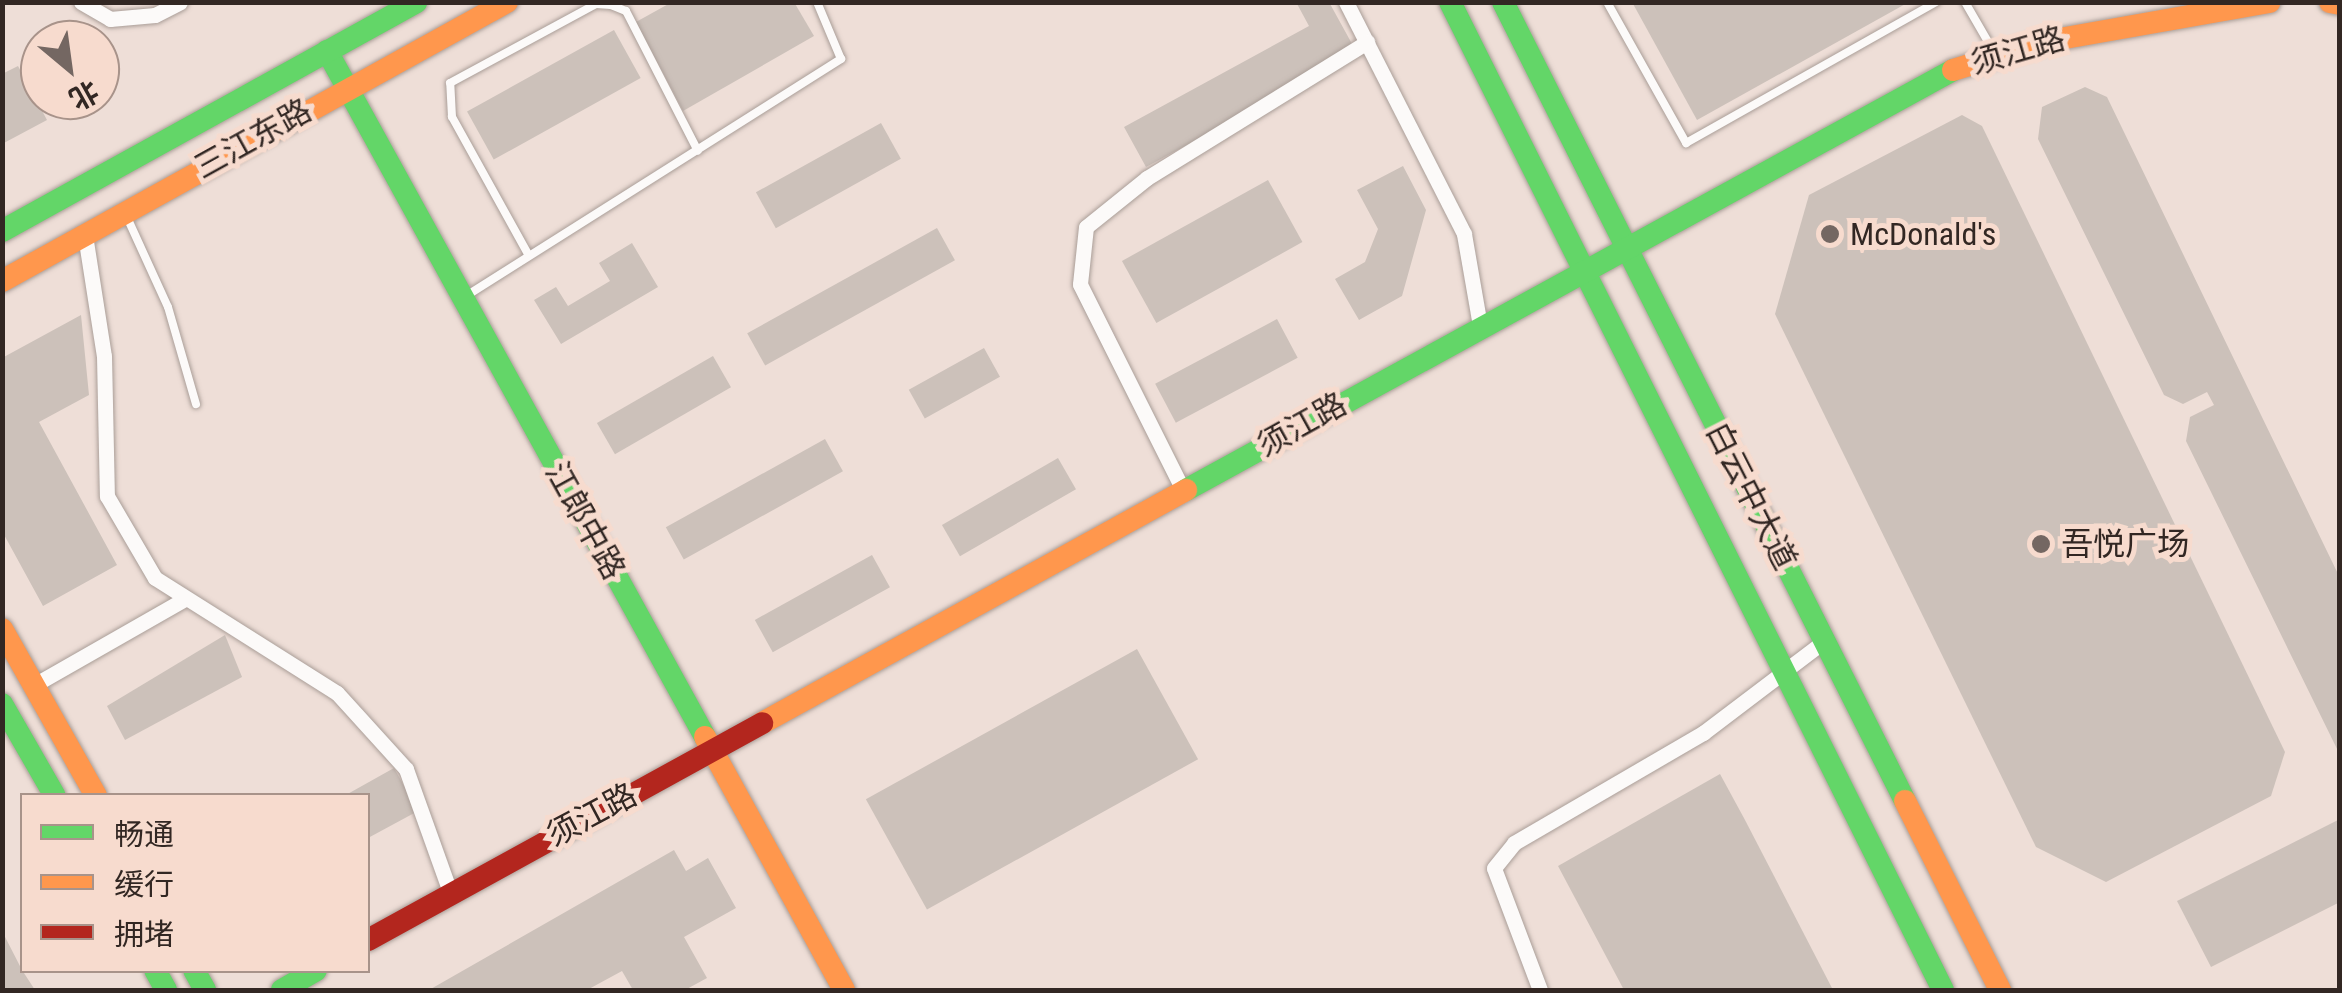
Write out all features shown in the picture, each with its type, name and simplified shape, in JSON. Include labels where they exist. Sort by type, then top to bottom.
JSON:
[{"type":"main road","name":"三江东路","points":[[2,230],[416,2]]},
{"type":"main road","name":"三江东路","points":[[2,280],[344,88],[507,2]]},
{"type":"main road","name":"白云中大道","points":[[1450,2],[1943,990]]},
{"type":"main road","name":"白云中大道","points":[[1503,2],[2000,990]]},
{"type":"main road","name":"须江路","points":[[370,939],[1948,71],[1996,56],[2197,10],[2270,2]]},
{"type":"main road","points":[[2330,2],[2340,4]]},
{"type":"main road","name":"江郎中路","points":[[327,51],[844,990]]},
{"type":"main road","points":[[2,629],[94,793]]},
{"type":"main road","points":[[2,704],[53,793]]},
{"type":"main road","points":[[282,990],[311,973]]},
{"type":"street","points":[[81,2],[110,19],[155,15],[180,2]]},
{"type":"street","points":[[1346,2],[1464,234],[1480,326]]},
{"type":"street","points":[[1183,490],[1080,284],[1086,227],[1147,178],[1368,42]]},
{"type":"street","points":[[85,235],[104,356],[107,496],[156,578],[182,600],[338,693],[406,769],[450,892]]},
{"type":"street","points":[[34,684],[182,600]]},
{"type":"street","points":[[1540,990],[1494,868],[1514,843],[1703,733],[1824,640]]},
{"type":"lane","points":[[463,298],[842,58],[817,2]]},
{"type":"lane","points":[[1607,2],[1686,143],[1936,2]]},
{"type":"lane","points":[[1966,2],[1996,56]]},
{"type":"lane","points":[[528,254],[452,117],[450,83],[596,4],[611,5],[626,12],[698,151]]},
{"type":"lane","points":[[124,211],[168,306],[196,404]]},
{"type":"building","points":[[672,2],[794,2],[814,36],[683,111],[636,22]]},
{"type":"building","points":[[1296,2],[1329,2],[1357,53],[1146,167],[1124,127],[1309,26]]},
{"type":"building","points":[[1632,2],[1909,2],[1697,120]]},
{"type":"building","points":[[614,30],[641,78],[494,160],[467,111]]},
{"type":"building","points":[[18,66],[20,70],[20,120],[47,120],[2,144],[2,74]]},
{"type":"building","points":[[2085,87],[2107,97],[2340,578],[2340,755],[2186,441],[2190,417],[2214,405],[2207,392],[2183,404],[2164,395],[2038,139],[2042,107]]},
{"type":"building","points":[[1962,115],[1982,126],[2285,752],[2271,796],[2106,882],[2036,847],[1775,314],[1809,195]]},
{"type":"building","points":[[881,123],[901,159],[776,228],[756,192]]},
{"type":"building","points":[[1403,166],[1426,210],[1402,296],[1359,320],[1335,279],[1365,262],[1378,229],[1357,190]]},
{"type":"building","points":[[1268,180],[1302,242],[1156,323],[1122,261]]},
{"type":"building","points":[[937,228],[955,260],[765,366],[747,333]]},
{"type":"building","points":[[632,243],[658,287],[561,344],[534,300],[556,287],[568,306],[610,281],[599,263]]},
{"type":"building","points":[[81,315],[89,395],[39,422],[117,565],[43,606],[2,531],[2,358]]},
{"type":"building","points":[[1277,319],[1298,358],[1176,423],[1155,384]]},
{"type":"building","points":[[984,348],[1000,377],[925,419],[909,390]]},
{"type":"building","points":[[713,356],[731,387],[615,454],[597,423]]},
{"type":"building","points":[[825,439],[843,471],[684,560],[666,527]]},
{"type":"building","points":[[1058,458],[1076,489],[960,556],[942,525]]},
{"type":"building","points":[[872,555],[890,587],[773,652],[755,620]]},
{"type":"building","points":[[225,635],[242,677],[125,740],[107,706]]},
{"type":"building","points":[[1137,649],[1198,759],[927,909],[866,799]]},
{"type":"building","points":[[394,768],[418,811],[370,837],[370,793],[349,793]]},
{"type":"building","points":[[1720,774],[1833,990],[1624,990],[1558,866]]},
{"type":"building","points":[[2340,819],[2340,902],[2211,967],[2177,901]]},
{"type":"building","points":[[674,850],[686,871],[708,858],[736,908],[684,937],[707,978],[685,990],[633,990],[622,971],[587,990],[429,990]]},
{"type":"building","points":[[2,931],[20,973],[35,990],[2,990]]},
{"type":"traffic: fast","points":[[2,231],[416,2]]},
{"type":"traffic: fast","points":[[1450,2],[1943,990]]},
{"type":"traffic: fast","points":[[1503,2],[1905,801]]},
{"type":"traffic: fast","points":[[327,51],[705,737]]},
{"type":"traffic: fast","points":[[1186,490],[1953,70]]},
{"type":"traffic: fast","points":[[2,704],[53,793]]},
{"type":"traffic: fast","points":[[157,973],[166,990]]},
{"type":"traffic: fast","points":[[196,973],[205,990]]},
{"type":"traffic: fast","points":[[282,990],[311,973]]},
{"type":"traffic: slow","points":[[2,281],[507,2]]},
{"type":"traffic: slow","points":[[1953,70],[2048,41],[2270,2]]},
{"type":"traffic: slow","points":[[2330,2],[2340,4]]},
{"type":"traffic: slow","points":[[762,723],[1186,490]]},
{"type":"traffic: slow","points":[[2,629],[94,793]]},
{"type":"traffic: slow","points":[[705,737],[844,990]]},
{"type":"traffic: slow","points":[[1905,801],[2000,990]]},
{"type":"traffic: jam","points":[[370,939],[762,723]]},
{"type":"place","name":"McDonald's","points":[[1830,234]]},
{"type":"place","name":"吾悦广场","points":[[2041,544]]}]
